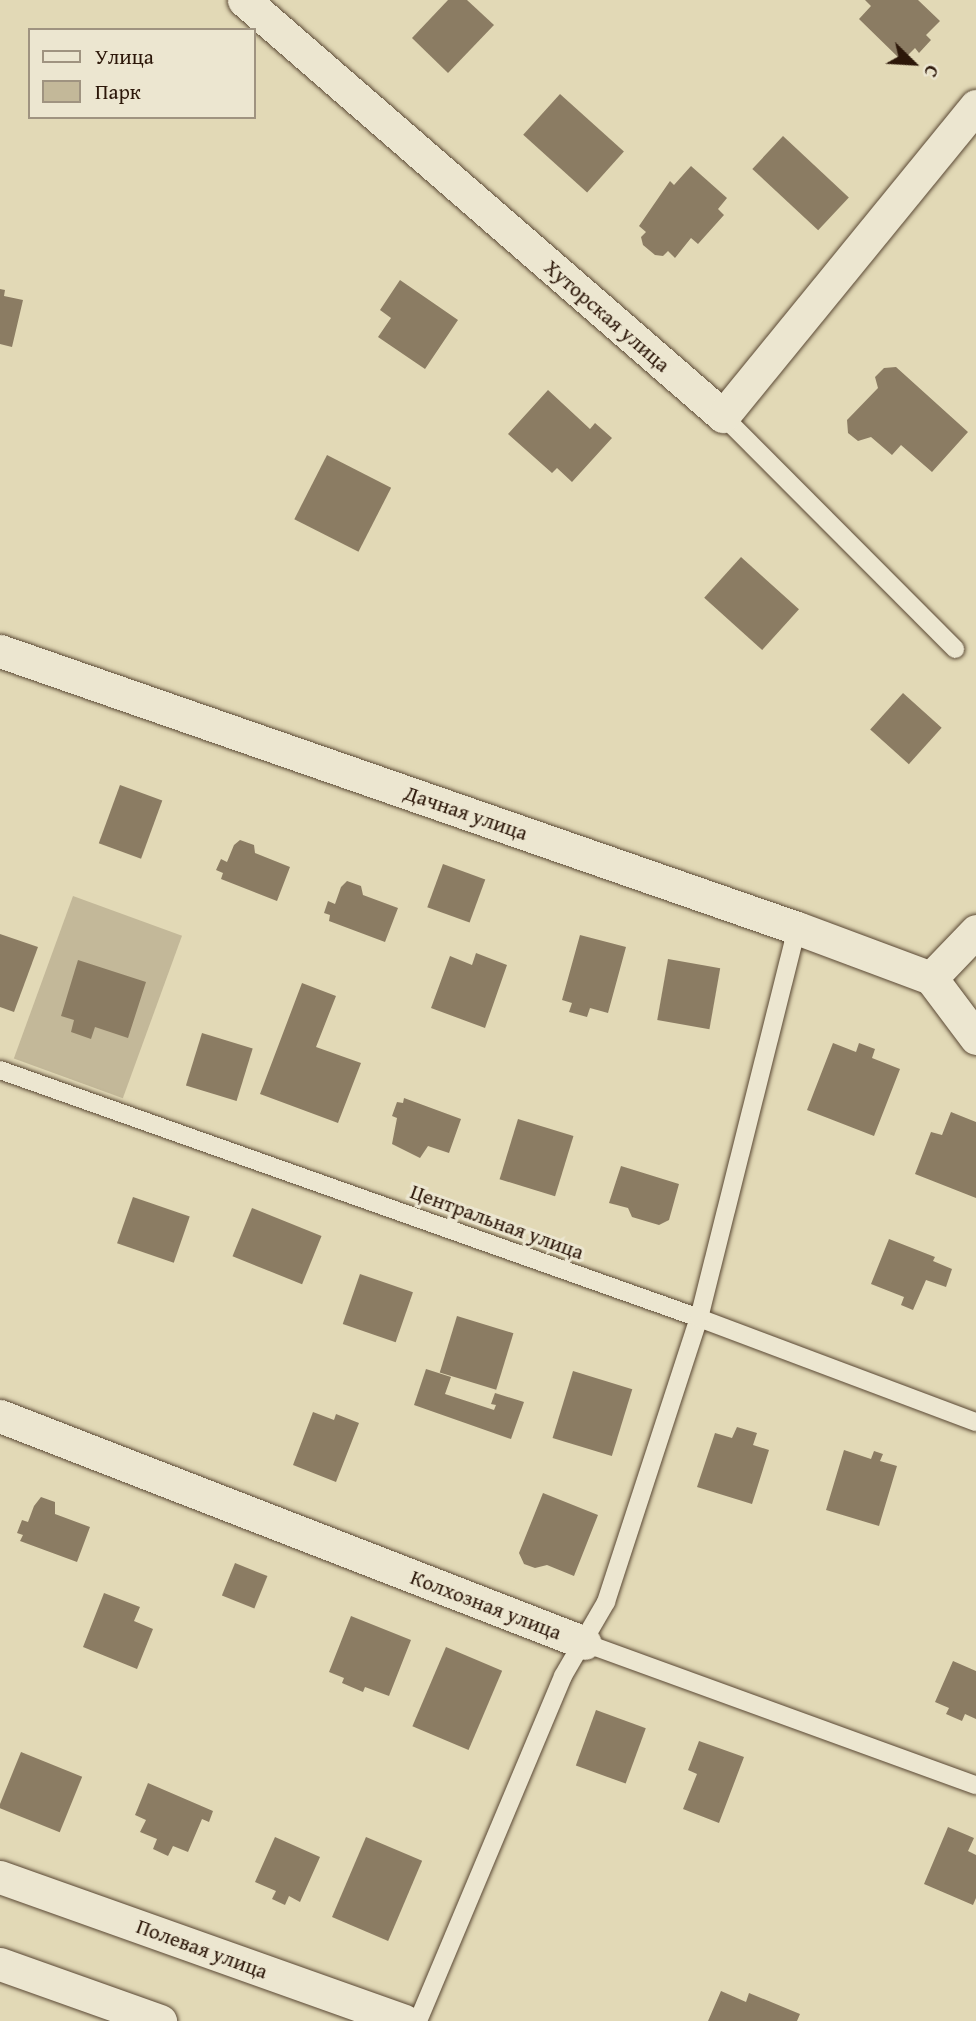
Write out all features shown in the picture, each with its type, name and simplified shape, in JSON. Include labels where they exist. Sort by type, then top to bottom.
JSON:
[{"type":"street","name":"Хуторская улица","points":[[244,0],[723,416]]},
{"type":"street","points":[[723,416],[976,106]]},
{"type":"street","name":"Дачная улица","points":[[0,651],[797,928],[931,978]]},
{"type":"street","points":[[976,931],[931,978],[976,1038]]},
{"type":"street","name":"Колхозная улица","points":[[0,1416],[585,1643]]},
{"type":"street","name":"Полевая улица","points":[[0,1877],[404,2021]]},
{"type":"street","points":[[0,1964],[115,2013],[160,2021]]},
{"type":"lane","name":"Хуторская улица","points":[[723,416],[955,649]]},
{"type":"lane","points":[[418,2021],[563,1676],[585,1643],[606,1602],[699,1318],[797,928]]},
{"type":"lane","name":"Центральная улица","points":[[0,1070],[699,1318],[976,1422]]},
{"type":"lane","name":"Колхозная улица","points":[[585,1643],[976,1785]]},
{"type":"green space","points":[[73,896],[182,936],[123,1098],[14,1059]]},
{"type":"building","points":[[448,0],[467,0],[494,25],[448,73],[412,38]]},
{"type":"building","points":[[865,0],[918,0],[940,21],[926,35],[931,40],[919,53],[915,48],[902,61],[859,19],[871,6]]},
{"type":"building","points":[[560,94],[624,152],[587,192],[523,135]]},
{"type":"building","points":[[783,136],[849,197],[818,230],[752,169]]},
{"type":"building","points":[[691,166],[727,198],[718,209],[724,215],[698,244],[691,238],[675,258],[668,251],[663,256],[655,255],[643,245],[641,237],[646,232],[639,226],[670,181],[674,185]]},
{"type":"building","points":[[400,280],[458,320],[425,369],[378,337],[391,318],[380,310]]},
{"type":"building","points":[[0,289],[5,290],[4,296],[23,300],[12,347],[0,344]]},
{"type":"building","points":[[896,367],[968,432],[932,472],[901,445],[892,455],[871,437],[858,441],[848,433],[847,420],[878,388],[875,377],[884,368]]},
{"type":"building","points":[[548,390],[590,429],[595,423],[612,438],[572,482],[557,468],[552,473],[508,434]]},
{"type":"building","points":[[327,455],[391,488],[358,552],[294,519]]},
{"type":"building","points":[[741,557],[799,609],[762,650],[704,598]]},
{"type":"building","points":[[903,693],[942,728],[909,764],[870,729]]},
{"type":"building","points":[[120,785],[162,800],[141,859],[99,843]]},
{"type":"building","points":[[240,840],[254,845],[255,853],[290,867],[277,901],[221,879],[223,873],[216,870],[221,859],[227,862],[234,845]]},
{"type":"building","points":[[443,864],[485,879],[470,923],[427,907]]},
{"type":"building","points":[[347,881],[361,886],[363,895],[398,908],[385,942],[329,921],[330,915],[324,913],[328,901],[335,904],[341,887]]},
{"type":"building","points":[[0,934],[38,947],[14,1012],[0,1007]]},
{"type":"building","points":[[580,935],[626,947],[608,1013],[590,1008],[587,1017],[569,1012],[572,1003],[562,1000]]},
{"type":"building","points":[[476,953],[507,965],[485,1028],[431,1008],[450,956],[472,965]]},
{"type":"building","points":[[668,959],[720,968],[709,1029],[657,1020]]},
{"type":"building","points":[[78,960],[146,982],[128,1038],[95,1027],[91,1039],[71,1032],[74,1020],[61,1016]]},
{"type":"building","points":[[302,983],[336,996],[316,1047],[361,1063],[338,1123],[260,1094]]},
{"type":"building","points":[[202,1033],[253,1048],[237,1101],[186,1086]]},
{"type":"building","points":[[833,1043],[856,1052],[859,1043],[875,1049],[872,1058],[900,1069],[874,1136],[807,1110]]},
{"type":"building","points":[[404,1098],[461,1119],[449,1153],[428,1146],[420,1158],[392,1144],[397,1118],[392,1116],[397,1102],[403,1103]]},
{"type":"building","points":[[951,1112],[976,1122],[976,1198],[915,1174],[931,1132],[942,1135]]},
{"type":"building","points":[[518,1119],[573,1136],[555,1196],[500,1179]]},
{"type":"building","points":[[621,1166],[679,1184],[669,1220],[659,1225],[632,1217],[628,1208],[609,1203]]},
{"type":"building","points":[[133,1197],[190,1217],[174,1263],[117,1243]]},
{"type":"building","points":[[252,1208],[322,1236],[302,1284],[233,1256]]},
{"type":"building","points":[[889,1239],[935,1257],[933,1261],[952,1269],[946,1287],[926,1280],[913,1310],[901,1305],[904,1297],[871,1284]]},
{"type":"building","points":[[360,1274],[413,1292],[396,1342],[343,1324]]},
{"type":"building","points":[[457,1316],[513,1333],[496,1390],[440,1372]]},
{"type":"building","points":[[426,1369],[451,1377],[445,1394],[494,1410],[496,1405],[491,1404],[495,1393],[524,1402],[511,1439],[414,1405]]},
{"type":"building","points":[[573,1371],[632,1389],[612,1456],[553,1438]]},
{"type":"building","points":[[313,1412],[334,1420],[336,1414],[359,1423],[336,1482],[293,1465]]},
{"type":"building","points":[[737,1427],[757,1433],[753,1445],[769,1450],[752,1504],[697,1487],[715,1433],[732,1438]]},
{"type":"building","points":[[844,1450],[871,1459],[874,1451],[883,1454],[880,1461],[897,1466],[879,1526],[826,1510]]},
{"type":"building","points":[[543,1493],[598,1515],[574,1576],[547,1565],[535,1568],[524,1564],[519,1553]]},
{"type":"building","points":[[41,1497],[55,1502],[55,1514],[90,1527],[77,1562],[20,1541],[23,1535],[17,1533],[22,1520],[28,1522]]},
{"type":"building","points":[[235,1563],[267,1576],[254,1609],[222,1595]]},
{"type":"building","points":[[104,1593],[140,1607],[134,1621],[153,1629],[137,1669],[83,1647]]},
{"type":"building","points":[[351,1616],[411,1640],[389,1696],[365,1687],[363,1692],[342,1683],[344,1678],[329,1672]]},
{"type":"building","points":[[446,1647],[502,1671],[469,1750],[412,1726]]},
{"type":"building","points":[[953,1661],[976,1671],[976,1719],[965,1714],[962,1721],[946,1714],[949,1708],[935,1702]]},
{"type":"building","points":[[596,1710],[646,1728],[626,1784],[576,1765]]},
{"type":"building","points":[[699,1741],[744,1757],[719,1823],[683,1809],[697,1774],[688,1770]]},
{"type":"building","points":[[21,1752],[82,1777],[60,1832],[0,1808]]},
{"type":"building","points":[[148,1783],[213,1811],[209,1822],[202,1819],[188,1852],[173,1846],[168,1856],[153,1849],[157,1839],[140,1832],[146,1820],[135,1815]]},
{"type":"building","points":[[948,1827],[974,1838],[968,1851],[976,1855],[976,1898],[973,1905],[924,1884]]},
{"type":"building","points":[[275,1837],[320,1857],[300,1902],[289,1896],[285,1905],[272,1899],[276,1891],[255,1882]]},
{"type":"building","points":[[366,1837],[422,1861],[388,1941],[332,1917]]},
{"type":"building","points":[[721,1991],[746,2002],[749,1993],[800,2014],[797,2021],[708,2021]]}]
